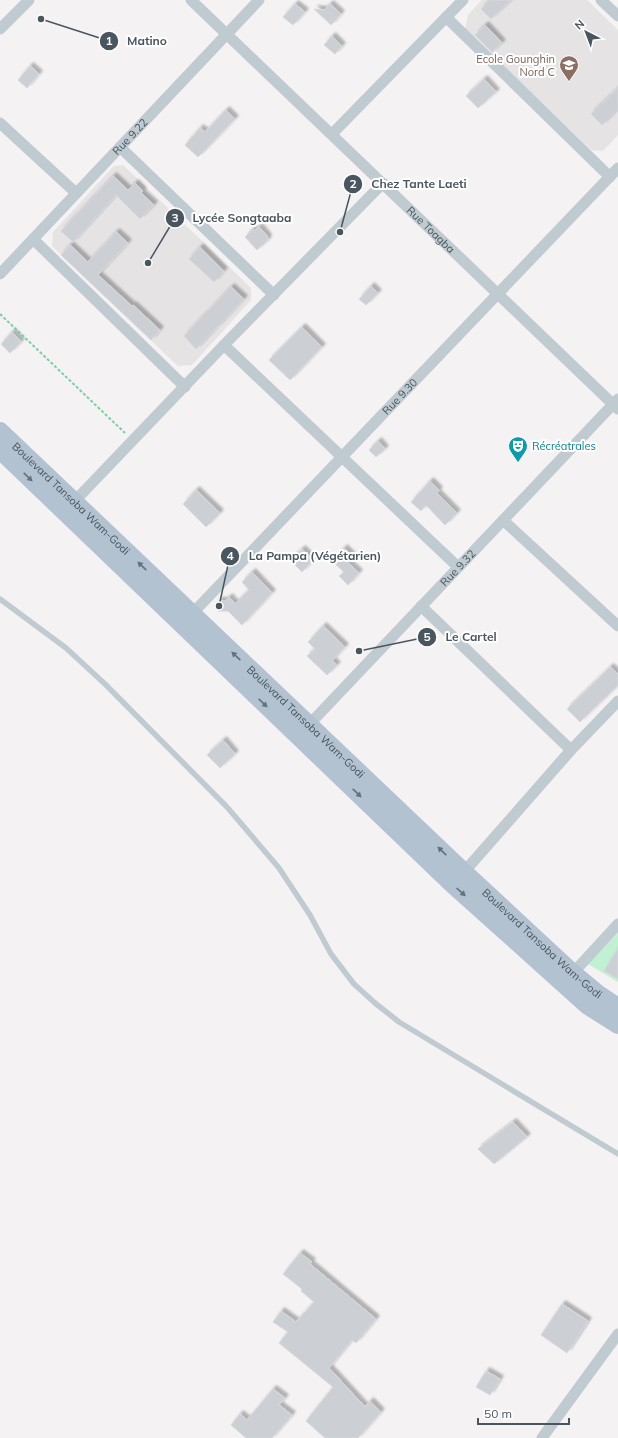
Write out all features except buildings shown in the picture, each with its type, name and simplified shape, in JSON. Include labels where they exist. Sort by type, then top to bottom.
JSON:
[{"type":"main road","name":"Boulevard Tansoba Wam-Godi","points":[[0,431],[69,507],[303,731],[452,884],[563,985],[588,1006],[618,1025]]},
{"type":"main road","name":"Boulevard Tansoba Wam-Godi","points":[[0,450],[69,507]]},
{"type":"main road","name":"Boulevard Tansoba Wam-Godi","points":[[303,731],[464,872],[573,973],[597,993],[618,1007]]},
{"type":"street","points":[[0,29],[29,0]]},
{"type":"street","name":"Rue Toagba","points":[[191,0],[498,294],[616,404]]},
{"type":"street","name":"Rue 9.22","points":[[0,274],[259,0]]},
{"type":"street","points":[[332,134],[463,0]]},
{"type":"street","points":[[601,0],[618,16]]},
{"type":"street","points":[[446,18],[610,177]]},
{"type":"street","points":[[0,123],[76,193]]},
{"type":"street","points":[[120,146],[274,295]]},
{"type":"street","name":"Rue 9.30","points":[[186,619],[618,168]]},
{"type":"street","points":[[69,507],[224,345],[383,183]]},
{"type":"street","points":[[33,239],[185,387]]},
{"type":"street","points":[[224,345],[458,567]]},
{"type":"street","name":"Rue 9.32","points":[[303,731],[458,567],[616,404]]},
{"type":"street","points":[[503,520],[618,626]]},
{"type":"street","points":[[421,606],[571,750]]},
{"type":"street","points":[[464,872],[571,750],[616,708]]},
{"type":"street","points":[[573,973],[618,924]]},
{"type":"street","points":[[542,1438],[618,1334]]},
{"type":"lane","points":[[0,599],[72,653],[105,684],[227,807],[280,868],[310,915],[331,954],[354,984],[375,1003],[399,1022],[618,1154]]},
{"type":"path","points":[[0,314],[133,440]]},
{"type":"shaded area","name":"Ecole Gounghin Nord C","points":[[482,0],[587,0],[618,30],[618,135],[603,151],[591,150],[465,30],[468,15]]},
{"type":"shaded area","points":[[123,165],[251,288],[251,300],[192,365],[178,366],[52,246],[53,232],[114,166]]},
{"type":"green space","points":[[618,933],[618,982],[588,964]]},
{"type":"place","name":"Matino","points":[[41,19]]},
{"type":"place","name":"Ecole Gounghin Nord C","points":[[569,82]]},
{"type":"place","name":"Chez Tante Laeti","points":[[340,232]]},
{"type":"place","name":"Lycée Songtaaba","points":[[148,263]]},
{"type":"place","name":"Récréatrales","points":[[518,463]]},
{"type":"place","name":"La Pampa (Végétarien)","points":[[219,606]]},
{"type":"place","name":"Le Cartel","points":[[359,651]]}]
